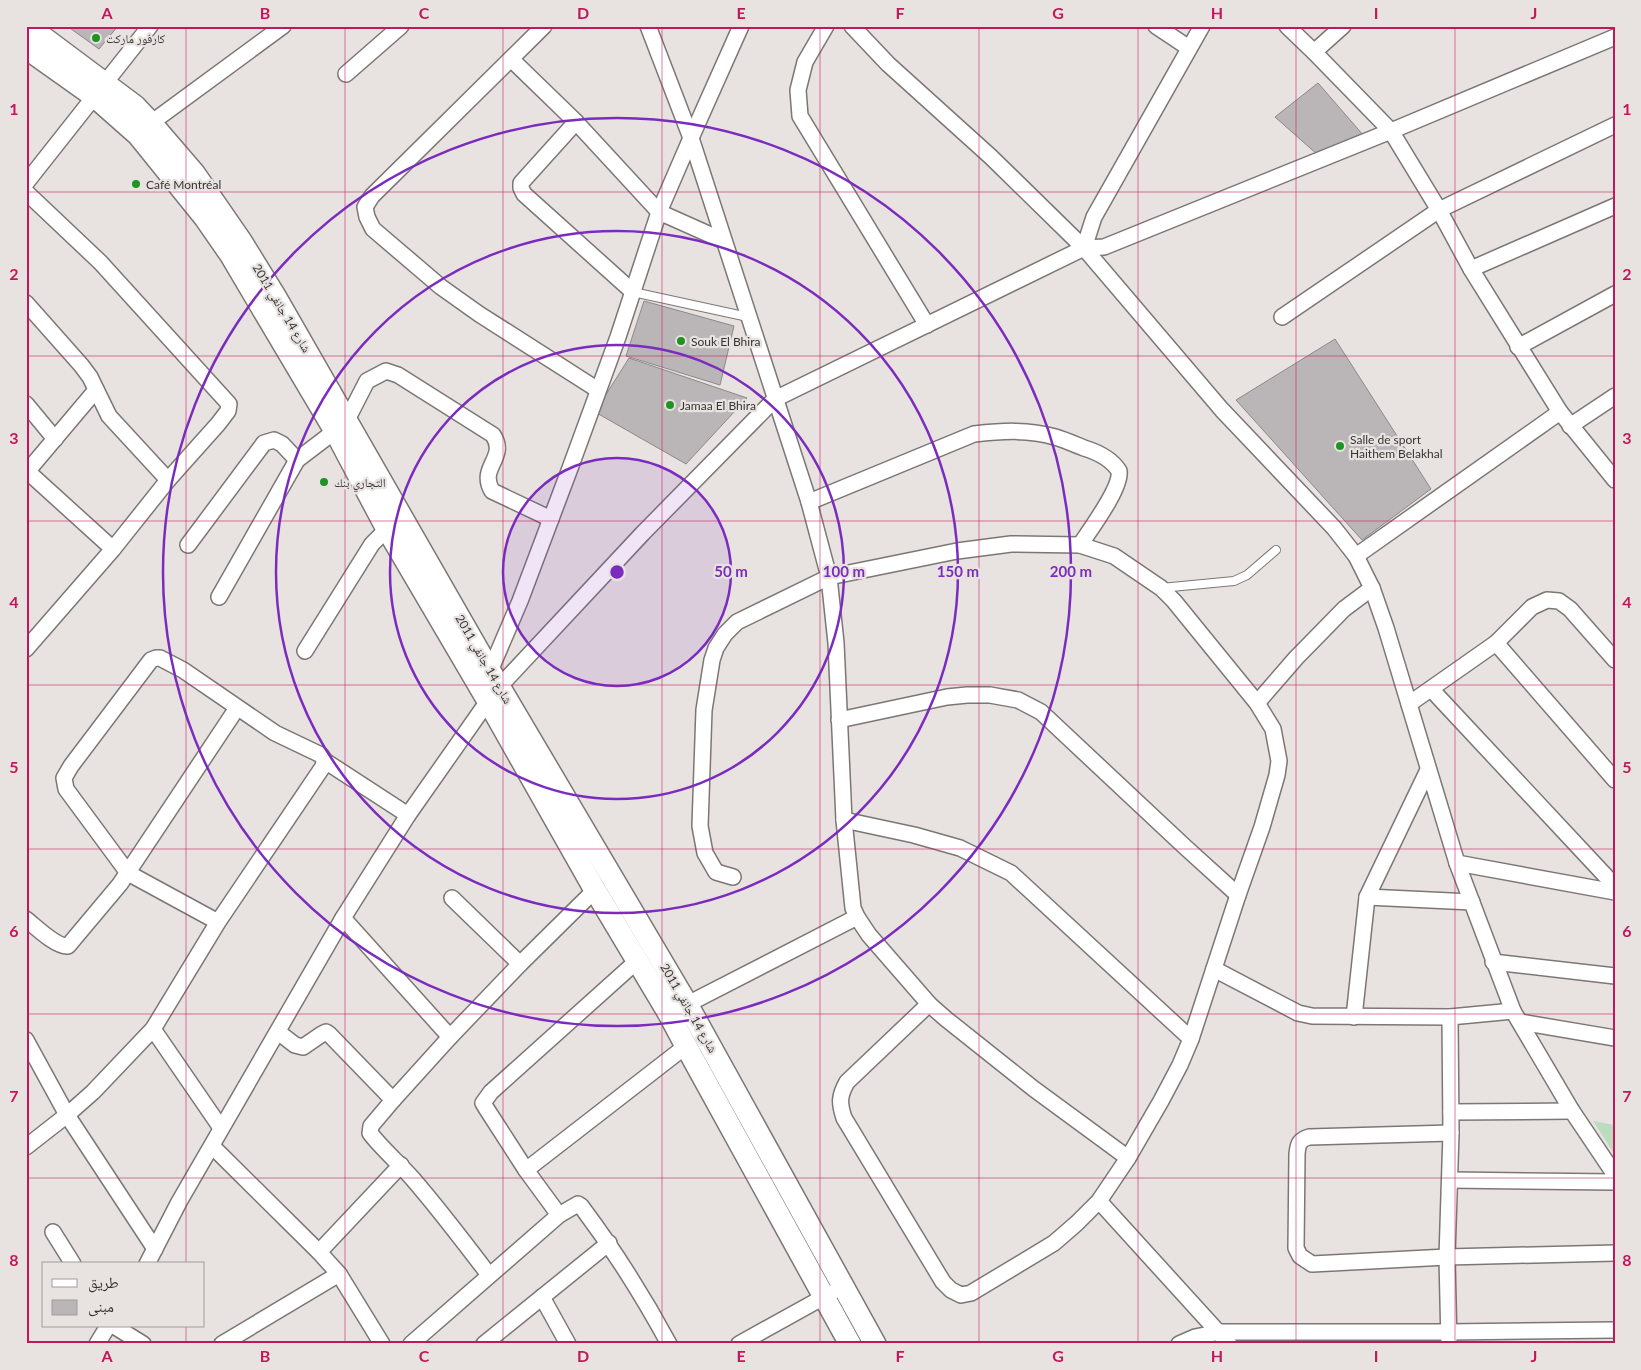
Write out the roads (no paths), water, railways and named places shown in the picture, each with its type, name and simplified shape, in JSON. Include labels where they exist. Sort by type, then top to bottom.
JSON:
[{"type":"main road","name":"شارع 14 جانفي 2011","points":[[28,26],[100,90],[205,218],[341,426],[678,1009],[843,1286],[875,1344]]},
{"type":"main road","name":"شارع 14 جانفي 2011","points":[[26,48],[100,90],[135,106],[194,172],[275,296],[341,426],[387,529],[493,686],[595,890],[637,961],[678,1009],[686,1046],[850,1344]]},
{"type":"street","points":[[26,183],[32,163],[100,90],[150,26]]},
{"type":"street","points":[[151,123],[283,26]]},
{"type":"street","points":[[346,74],[401,26]]},
{"type":"street","points":[[544,26],[372,196],[365,206],[367,217],[373,229],[441,287],[479,314],[598,390]]},
{"type":"street","points":[[648,26],[691,138],[809,502],[829,577],[836,642],[844,820],[851,897],[856,917],[929,1004],[1034,1089],[1128,1158]]},
{"type":"street","points":[[493,686],[520,601],[598,390],[659,212],[742,26]]},
{"type":"street","points":[[826,26],[805,62],[798,90],[800,116],[927,325]]},
{"type":"street","points":[[852,26],[888,64],[991,157],[1084,248],[1222,410],[1334,528],[1356,556],[1372,588],[1386,628],[1457,863],[1493,962],[1517,1016],[1572,1111],[1615,1175]]},
{"type":"street","points":[[1156,26],[1189,48]]},
{"type":"street","points":[[1084,248],[1094,217],[1202,26]]},
{"type":"street","points":[[1287,26],[1391,132],[1439,210],[1471,270],[1518,347],[1570,426],[1615,480]]},
{"type":"street","points":[[1314,52],[1343,26]]},
{"type":"street","points":[[148,1262],[179,1202],[343,918],[493,686],[775,399],[1084,248],[1104,247],[1391,132],[1615,36],[1610,26]]},
{"type":"street","points":[[511,59],[576,122],[659,212],[724,242]]},
{"type":"street","points":[[576,122],[521,183],[521,188],[524,194],[633,292]]},
{"type":"street","points":[[1282,317],[1439,210],[1615,125]]},
{"type":"street","points":[[26,192],[100,262],[229,404],[228,412],[168,480],[113,549],[26,649]]},
{"type":"street","points":[[1471,270],[1615,206]]},
{"type":"street","points":[[1518,347],[1615,294]]},
{"type":"street","points":[[26,304],[90,377],[109,416],[168,480]]},
{"type":"street","points":[[219,597],[297,460],[341,426],[367,381],[386,370],[398,375],[493,435],[498,443],[498,450],[487,476],[488,484],[492,491],[551,519]]},
{"type":"street","points":[[96,390],[27,472],[113,549]]},
{"type":"street","points":[[1570,426],[1615,396]]},
{"type":"street","points":[[26,404],[55,439]]},
{"type":"street","points":[[1356,556],[1560,412]]},
{"type":"street","points":[[809,502],[974,434],[998,431],[1040,434],[1055,437],[1100,454],[1119,470],[1118,480],[1108,501],[1080,545]]},
{"type":"street","points":[[188,545],[264,443],[274,440],[282,444],[297,460]]},
{"type":"street","points":[[306,651],[372,544],[387,529]]},
{"type":"street","points":[[734,877],[716,872],[705,853],[700,826],[704,710],[714,654],[725,634],[737,622],[829,577],[957,551],[1011,544],[1080,545],[1114,556],[1161,588],[1174,601],[1257,703],[1273,729],[1279,761],[1277,775],[1262,828],[1191,1039],[1161,1101],[1128,1158],[1099,1201],[1054,1243],[972,1293],[961,1295],[943,1282],[844,1118],[840,1107],[841,1092],[847,1082],[929,1004]]},
{"type":"street","points":[[1257,703],[1296,658],[1344,609],[1372,588]]},
{"type":"street","points":[[1409,704],[1496,643],[1532,607],[1547,600],[1559,601],[1570,609],[1615,660]]},
{"type":"street","points":[[1496,643],[1615,780]]},
{"type":"street","points":[[218,922],[128,873],[66,790],[64,778],[71,766],[151,660],[160,658],[183,670],[275,733],[321,755],[325,761],[408,815]]},
{"type":"street","points":[[1431,689],[1615,886]]},
{"type":"street","points":[[839,720],[967,694],[990,695],[1018,700],[1041,712],[1238,895]]},
{"type":"street","points":[[26,919],[62,946],[68,946],[128,873],[237,708]]},
{"type":"street","points":[[26,1147],[67,1116],[104,1082],[153,1029],[218,922],[325,761]]},
{"type":"street","points":[[1354,1017],[1367,897],[1428,770]]},
{"type":"street","points":[[844,820],[914,835],[960,848],[1011,873],[1191,1039]]},
{"type":"street","points":[[1457,863],[1615,892]]},
{"type":"street","points":[[489,1275],[432,1201],[370,1132],[371,1126],[392,1100],[450,1037],[595,890]]},
{"type":"street","points":[[1367,897],[1472,902]]},
{"type":"street","points":[[452,898],[520,964]]},
{"type":"street","points":[[678,1009],[856,917]]},
{"type":"street","points":[[343,918],[450,1037]]},
{"type":"street","points":[[559,1215],[526,1170],[483,1102],[491,1092],[637,961]]},
{"type":"street","points":[[1493,962],[1615,976]]},
{"type":"street","points":[[1214,969],[1298,1013],[1312,1016],[1450,1018],[1517,1016],[1615,1038]]},
{"type":"street","points":[[1448,1338],[1447,1257],[1451,1133],[1450,1018]]},
{"type":"street","points":[[153,1029],[221,1128]]},
{"type":"street","points":[[278,1032],[295,1045],[303,1047],[326,1032],[392,1100]]},
{"type":"street","points":[[26,1040],[67,1116],[155,1249]]},
{"type":"street","points":[[526,1170],[686,1046]]},
{"type":"street","points":[[1451,1112],[1572,1111]]},
{"type":"street","points":[[1451,1133],[1302,1139],[1298,1145],[1297,1154],[1296,1248],[1298,1253],[1304,1260],[1312,1264],[1447,1257],[1615,1253]]},
{"type":"street","points":[[212,1146],[339,1274],[382,1344]]},
{"type":"street","points":[[319,1252],[401,1165]]},
{"type":"street","points":[[1450,1180],[1615,1182]]},
{"type":"street","points":[[1099,1201],[1224,1338]]},
{"type":"street","points":[[411,1344],[559,1215],[578,1204],[609,1244],[641,1294],[669,1344]]},
{"type":"street","points":[[53,1232],[72,1262]]},
{"type":"street","points":[[484,1344],[609,1244]]},
{"type":"street","points":[[222,1344],[339,1274]]},
{"type":"street","points":[[739,1344],[843,1286]]},
{"type":"street","points":[[542,1297],[568,1344]]},
{"type":"street","points":[[97,1344],[107,1328]]},
{"type":"street","points":[[117,1328],[142,1344]]},
{"type":"street","points":[[1179,1344],[1195,1337],[1448,1338],[1615,1330]]},
{"type":"lane","points":[[633,292],[748,317]]},
{"type":"lane","points":[[1161,588],[1234,581],[1247,576],[1276,550]]},
{"type":"place","name":"كارفور ماركت","points":[[96,38]]},
{"type":"place","name":"Café Montréal","points":[[136,184]]},
{"type":"place","name":"Souk El Bhira","points":[[681,341]]},
{"type":"place","name":"Jamaa El Bhira","points":[[670,405]]},
{"type":"place","name":"Salle de sport Haithem Belakhal","points":[[1340,446]]},
{"type":"place","name":"التجاري بنك","points":[[324,482]]}]
